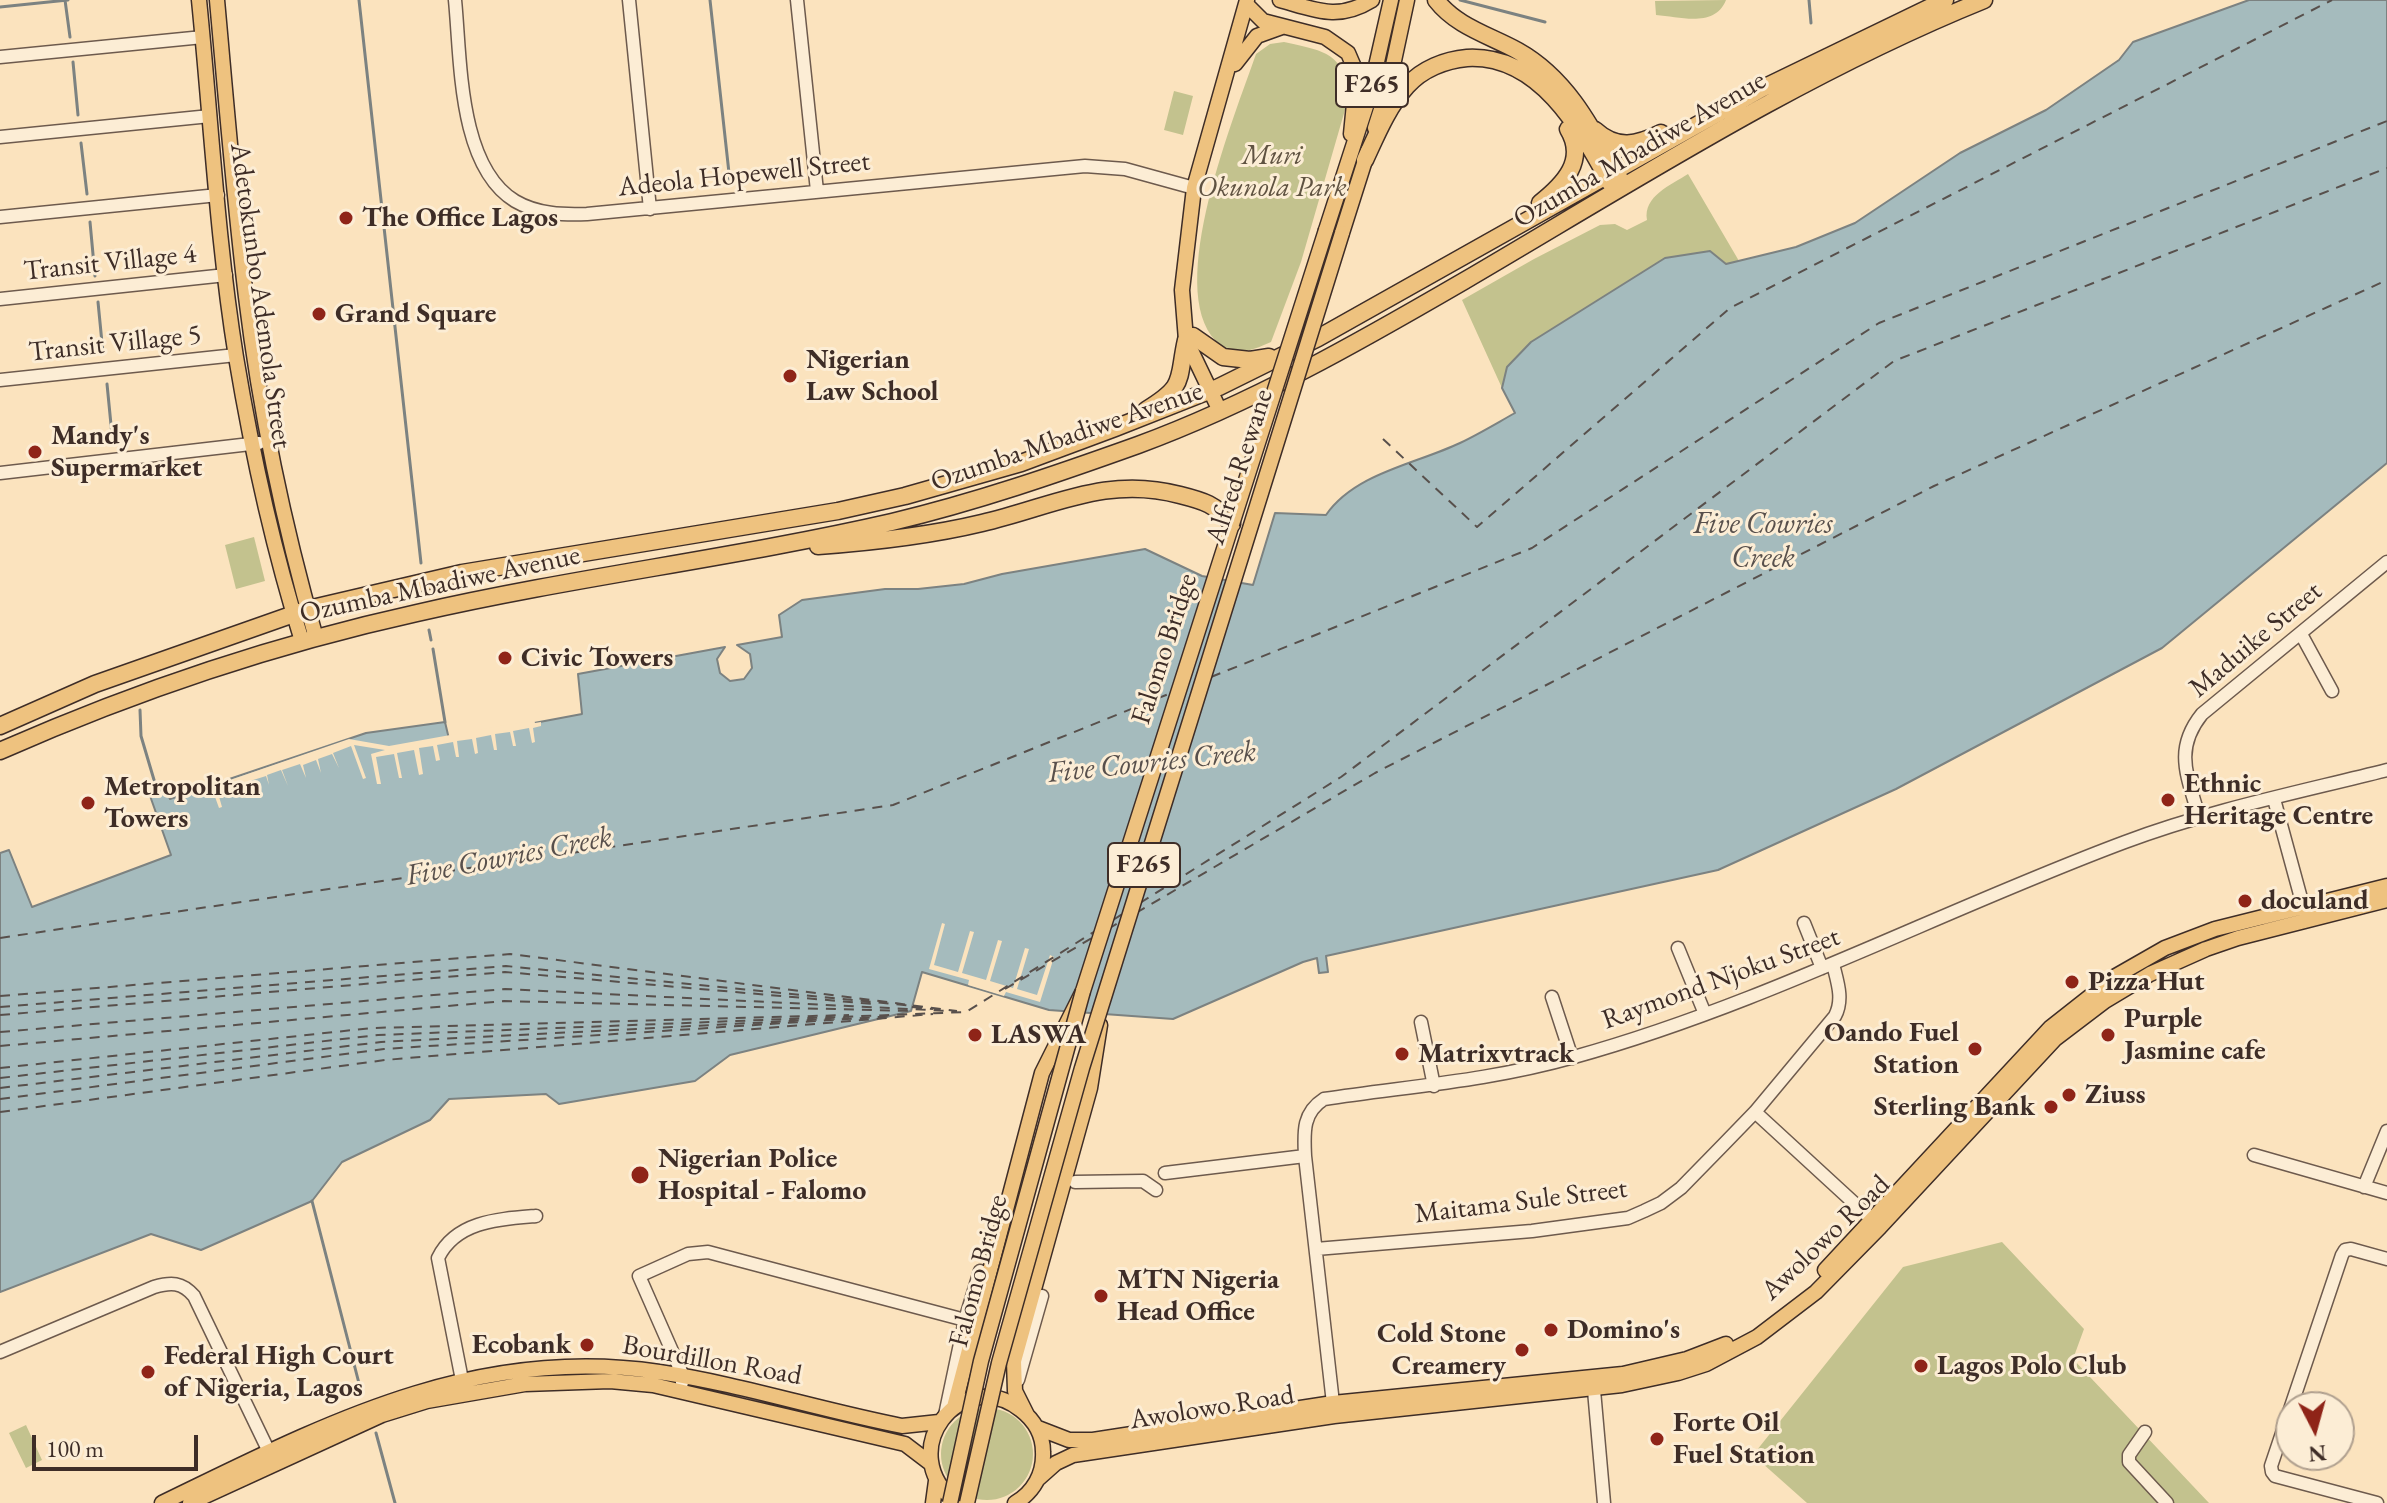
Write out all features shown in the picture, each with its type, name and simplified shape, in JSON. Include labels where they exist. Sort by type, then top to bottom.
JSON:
[{"type":"highway","points":[[1436,0],[1457,21],[1519,51],[1561,84],[1593,129],[1620,190]]},
{"type":"highway","name":"Ozumba Mbadiwe Avenue","points":[[0,726],[95,684],[300,611],[462,573],[809,516],[905,496],[1021,463],[1115,428],[1214,388],[1290,352],[1761,89],[1945,0]]},
{"type":"highway","name":"Ozumba Mbadiwe Avenue","points":[[0,751],[186,676],[309,639],[447,607],[888,523],[1016,488],[1146,442],[1224,409],[1334,355],[1811,82],[1984,0]]},
{"type":"highway","points":[[1365,160],[1391,106],[1408,84],[1439,64],[1473,58],[1501,62],[1526,74],[1570,116],[1611,173]]},
{"type":"highway","points":[[1593,129],[1613,143],[1633,144],[1700,112],[1761,89]]},
{"type":"highway","points":[[1513,228],[1561,185],[1574,164],[1573,139],[1550,96]]},
{"type":"highway","points":[[1115,428],[1157,403],[1175,386],[1183,367],[1188,334],[1223,357],[1236,360],[1290,352]]},
{"type":"highway","points":[[756,550],[924,535],[983,523],[1090,491],[1113,488],[1169,492],[1215,506],[1232,524]]},
{"type":"main road","name":"Adetokunbo Ademola Street","points":[[199,0],[236,355],[252,444],[309,639]]},
{"type":"main road","name":"Adetokunbo Ademola Street","points":[[217,0],[246,299],[300,611]]},
{"type":"main road","points":[[1280,0],[1328,14],[1358,8],[1372,0]]},
{"type":"main road","name":"F265","points":[[1346,169],[1369,97],[1391,0]]},
{"type":"main road","name":"F265","points":[[1365,160],[1389,84],[1407,0]]},
{"type":"main road","points":[[1249,1],[1263,21],[1325,37],[1339,44],[1353,63],[1357,74],[1346,169]]},
{"type":"main road","points":[[1224,409],[1188,334],[1182,290],[1194,188],[1249,1]]},
{"type":"main road","points":[[1227,74],[1257,36],[1285,26]]},
{"type":"main road","name":"Alfred Rewane","points":[[967,1503],[999,1363],[1104,998],[1365,160]]},
{"type":"main road","name":"Falomo Bridge","points":[[950,1503],[981,1361],[1083,991],[1346,169]]},
{"type":"main road","name":"Awolowo Road","points":[[1038,1428],[1069,1440],[1083,1441],[1334,1409],[1594,1382],[1622,1385],[1706,1364],[1757,1337],[1816,1292],[1875,1223],[2055,1039],[2078,1020],[2126,987],[2186,957],[2387,886]]},
{"type":"main road","name":"Awolowo Road","points":[[2305,914],[2387,900]]},
{"type":"main road","points":[[957,1503],[945,1494],[936,1481],[929,1449],[946,1415],[970,1350],[1042,1073],[1083,991]]},
{"type":"main road","points":[[1038,1479],[1044,1462],[1043,1445],[1038,1428],[1027,1415],[1015,1391],[1014,1361],[1090,1088],[1104,998]]},
{"type":"main road","name":"Bourdillon Road","points":[[190,1503],[272,1457],[378,1404],[462,1380],[510,1373],[607,1367],[902,1426],[946,1415],[969,1400],[999,1399],[1014,1404],[1027,1415]]},
{"type":"main road","name":"Bourdillon Road","points":[[162,1503],[272,1457],[427,1401],[474,1391],[570,1381],[682,1383],[905,1444],[930,1463]]},
{"type":"main road","name":"Awolowo Road","points":[[1019,1502],[1056,1463],[1073,1455],[1334,1409]]},
{"type":"main road","points":[[933,1503],[936,1481]]},
{"type":"street","name":"Adeola Hopewell Street","points":[[455,0],[469,127],[478,156],[491,179],[514,200],[553,213],[587,214],[650,209],[1085,166],[1125,169],[1194,188]]},
{"type":"street","points":[[629,0],[650,209]]},
{"type":"street","points":[[797,0],[817,191]]},
{"type":"street","points":[[0,57],[203,37]]},
{"type":"street","points":[[0,137],[210,116]]},
{"type":"street","points":[[0,217],[218,195]]},
{"type":"street","name":"Transit Village 4","points":[[0,299],[226,275]]},
{"type":"street","name":"Transit Village 5","points":[[0,380],[236,355]]},
{"type":"street","points":[[0,473],[269,441]]},
{"type":"street","name":"Maduike Street","points":[[2199,817],[2183,754],[2191,727],[2202,714],[2387,562]]},
{"type":"street","points":[[2301,634],[2332,691]]},
{"type":"street","name":"Raymond Njoku Street","points":[[1334,1409],[1305,1156],[1306,1121],[1310,1110],[1324,1099],[1473,1081],[1572,1058],[1705,1014],[1828,966],[2126,841],[2199,817],[2387,770]]},
{"type":"street","points":[[2274,799],[2305,914]]},
{"type":"street","name":"Maitama Sule Street","points":[[1316,1249],[1423,1239],[1461,1239],[1628,1218],[1661,1203],[1681,1188],[1755,1112],[1840,1006],[1828,966],[1804,923]]},
{"type":"street","points":[[1678,948],[1705,1014]]},
{"type":"street","points":[[1552,997],[1572,1058]]},
{"type":"street","points":[[1421,1022],[1434,1086]]},
{"type":"street","points":[[1755,1112],[1875,1223]]},
{"type":"street","points":[[2364,1187],[2387,1131]]},
{"type":"street","points":[[2254,1155],[2387,1193]]},
{"type":"street","points":[[1165,1173],[1305,1156]]},
{"type":"street","points":[[1075,1182],[1143,1181],[1156,1190]]},
{"type":"street","points":[[462,1380],[438,1258],[447,1242],[462,1231],[487,1223],[536,1216]]},
{"type":"street","points":[[2377,1503],[2275,1476],[2271,1466],[2342,1255],[2345,1250],[2351,1249],[2387,1259]]},
{"type":"street","points":[[682,1383],[639,1276],[698,1252],[708,1252],[965,1320]]},
{"type":"street","points":[[946,1415],[965,1320],[980,1271]]},
{"type":"street","points":[[0,1352],[154,1287],[177,1283],[187,1287],[194,1296],[272,1457]]},
{"type":"street","points":[[1015,1391],[1042,1296]]},
{"type":"street","points":[[1594,1382],[1604,1503]]},
{"type":"street","points":[[2145,1432],[2129,1455],[2129,1462],[2167,1503]]},
{"type":"green space","points":[[1726,0],[1721,9],[1706,18],[1656,15],[1655,1]]},
{"type":"green space","name":"Muri Okunola Park","points":[[1284,42],[1329,56],[1342,70],[1349,96],[1301,262],[1271,342],[1249,350],[1229,350],[1216,341],[1202,316],[1197,282],[1200,243],[1220,158],[1256,54],[1270,44]]},
{"type":"green space","points":[[1174,91],[1193,96],[1183,135],[1164,130]]},
{"type":"green space","points":[[1688,174],[1739,261],[1726,264],[1507,367],[1502,388],[1462,300],[1600,225],[1615,224],[1627,230],[1647,220],[1649,204],[1654,198]]},
{"type":"green space","points":[[254,537],[265,581],[236,589],[225,545]]},
{"type":"green space","name":"Lagos Polo Club","points":[[2002,1242],[2084,1329],[2073,1359],[2209,1503],[1807,1503],[1753,1455],[1903,1267]]},
{"type":"green space","points":[[987,1408],[1004,1412],[1019,1422],[1029,1437],[1033,1454],[1029,1471],[1019,1486],[1004,1496],[987,1500],[970,1496],[955,1486],[945,1471],[941,1454],[945,1437],[955,1422],[970,1412]]},
{"type":"green space","points":[[26,1425],[42,1460],[26,1468],[9,1433]]},
{"type":"water","name":"Five Cowries Creek","points":[[2249,0],[2387,0],[2387,463],[2162,648],[1896,789],[1718,870],[1326,956],[1328,972],[1319,973],[1317,958],[1173,1019],[1049,1010],[922,972],[911,1011],[730,1055],[695,1081],[559,1104],[546,1094],[449,1099],[430,1120],[342,1162],[312,1201],[201,1250],[151,1234],[0,1292],[0,853],[9,850],[32,907],[171,855],[149,793],[166,790],[170,799],[366,733],[445,722],[449,739],[582,714],[578,674],[725,647],[717,659],[720,673],[730,681],[744,679],[752,668],[750,654],[737,645],[782,637],[779,615],[802,600],[885,589],[964,584],[1002,574],[1145,549],[1202,576],[1253,585],[1275,513],[1326,515],[1338,501],[1370,479],[1460,443],[1515,413],[1502,388],[1507,367],[1531,342],[1665,258],[1710,251],[1726,264],[1796,247],[1855,223],[1960,153],[2046,110],[2119,60],[2133,42]]},
{"type":"pier","points":[[534,720],[535,723],[541,722],[541,726],[533,728],[535,742],[532,743],[529,728],[513,731],[516,746],[513,746],[510,732],[495,734],[497,750],[494,750],[491,735],[476,738],[478,753],[475,754],[472,739],[457,741],[459,757],[456,757],[453,742],[437,745],[440,760],[436,761],[433,746],[419,748],[423,774],[419,775],[414,750],[397,753],[402,778],[399,778],[394,754],[376,757],[381,784],[377,784],[371,754],[385,750],[354,745],[366,778],[363,779],[351,746],[333,753],[339,768],[332,754],[318,759],[321,773],[316,760],[303,765],[306,778],[300,764],[282,770],[288,786],[281,770],[267,775],[269,785],[266,776],[250,781],[253,791],[249,783],[236,787],[238,797],[232,788],[218,793],[222,807],[219,808],[214,794],[209,795],[201,790],[349,739],[389,746]]},
{"type":"pier","points":[[942,923],[945,924],[934,965],[958,972],[970,931],[974,932],[962,973],[986,980],[998,940],[1002,941],[990,981],[1013,988],[1025,948],[1029,949],[1017,989],[1037,995],[1050,955],[1054,957],[1040,1002],[1006,992],[1004,996],[968,985],[969,980],[929,969]]},
{"type":"waterway","points":[[65,0],[70,37]]},
{"type":"waterway","points":[[0,7],[68,0]]},
{"type":"waterway","points":[[359,0],[421,563]]},
{"type":"waterway","points":[[710,0],[730,182]]},
{"type":"waterway","points":[[1460,0],[1545,22]]},
{"type":"waterway","points":[[1809,0],[1811,23]]},
{"type":"waterway","points":[[73,62],[78,115]]},
{"type":"waterway","points":[[81,143],[87,194]]},
{"type":"waterway","points":[[90,222],[95,276]]},
{"type":"waterway","points":[[98,302],[103,353]]},
{"type":"waterway","points":[[107,384],[112,435]]},
{"type":"waterway","points":[[429,630],[431,640]]},
{"type":"waterway","points":[[433,649],[445,722]]},
{"type":"waterway","points":[[140,710],[141,736],[157,790]]},
{"type":"waterway","points":[[312,1201],[362,1395]]},
{"type":"waterway","points":[[376,1433],[395,1503]]},
{"type":"ferry route","points":[[1383,439],[1477,527],[1730,308],[2332,0]]},
{"type":"ferry route","points":[[1211,677],[1532,548],[1879,323],[2387,121]]},
{"type":"ferry route","points":[[1140,903],[1341,777],[1894,361],[2387,168]]},
{"type":"ferry route","points":[[1136,913],[1375,773],[1934,486],[2387,280]]},
{"type":"ferry route","points":[[0,938],[893,805],[1171,693]]},
{"type":"ferry route","points":[[1113,920],[1124,913]]},
{"type":"ferry route","points":[[1108,929],[1120,922]]},
{"type":"ferry route","points":[[0,1078],[378,1035],[966,1012],[1097,930]]},
{"type":"ferry route","points":[[1005,989],[1092,938]]},
{"type":"ferry route","points":[[0,996],[510,954],[957,1011]]},
{"type":"ferry route","points":[[0,1007],[506,966],[913,1006]]},
{"type":"ferry route","points":[[0,1015],[505,972],[873,1004]]},
{"type":"ferry route","points":[[0,1032],[505,989],[949,1011]]},
{"type":"ferry route","points":[[0,1046],[504,1001],[913,1011]]},
{"type":"ferry route","points":[[912,1007],[933,1009]]},
{"type":"ferry route","points":[[0,1112],[385,1060],[933,1014]]},
{"type":"ferry route","points":[[0,1068],[372,1028],[849,1015]]},
{"type":"ferry route","points":[[0,1099],[384,1049],[893,1016]]},
{"type":"ferry route","points":[[0,1088],[381,1042],[849,1018]]},
{"type":"place","name":"The Office Lagos","points":[[346,218]]},
{"type":"place","name":"Grand Square","points":[[319,314]]},
{"type":"place","name":"Nigerian Law School","points":[[790,376]]},
{"type":"place","name":"Mandy's Supermarket","points":[[35,452]]},
{"type":"place","name":"Civic Towers","points":[[505,658]]},
{"type":"place","name":"Ethnic Heritage Centre","points":[[2168,800]]},
{"type":"place","name":"Metropolitan Towers","points":[[88,803]]},
{"type":"place","name":"doculand","points":[[2245,901]]},
{"type":"place","name":"Pizza Hut","points":[[2072,982]]},
{"type":"place","name":"LASWA","points":[[975,1035]]},
{"type":"place","name":"Purple Jasmine cafe","points":[[2108,1035]]},
{"type":"place","name":"Oando Fuel Station","points":[[1975,1049]]},
{"type":"place","name":"Matrixvtrack","points":[[1402,1054]]},
{"type":"place","name":"Ziuss","points":[[2069,1095]]},
{"type":"place","name":"Sterling Bank","points":[[2051,1107]]},
{"type":"place","name":"Nigerian Police Hospital - Falomo","points":[[640,1175]]},
{"type":"place","name":"MTN Nigeria Head Office","points":[[1101,1296]]},
{"type":"place","name":"Domino's","points":[[1551,1330]]},
{"type":"place","name":"Ecobank","points":[[587,1345]]},
{"type":"place","name":"Cold Stone Creamery","points":[[1522,1350]]},
{"type":"place","name":"Lagos Polo Club","points":[[1921,1366]]},
{"type":"place","name":"Federal High Court of Nigeria, Lagos","points":[[148,1372]]},
{"type":"place","name":"Forte Oil Fuel Station","points":[[1657,1439]]}]
